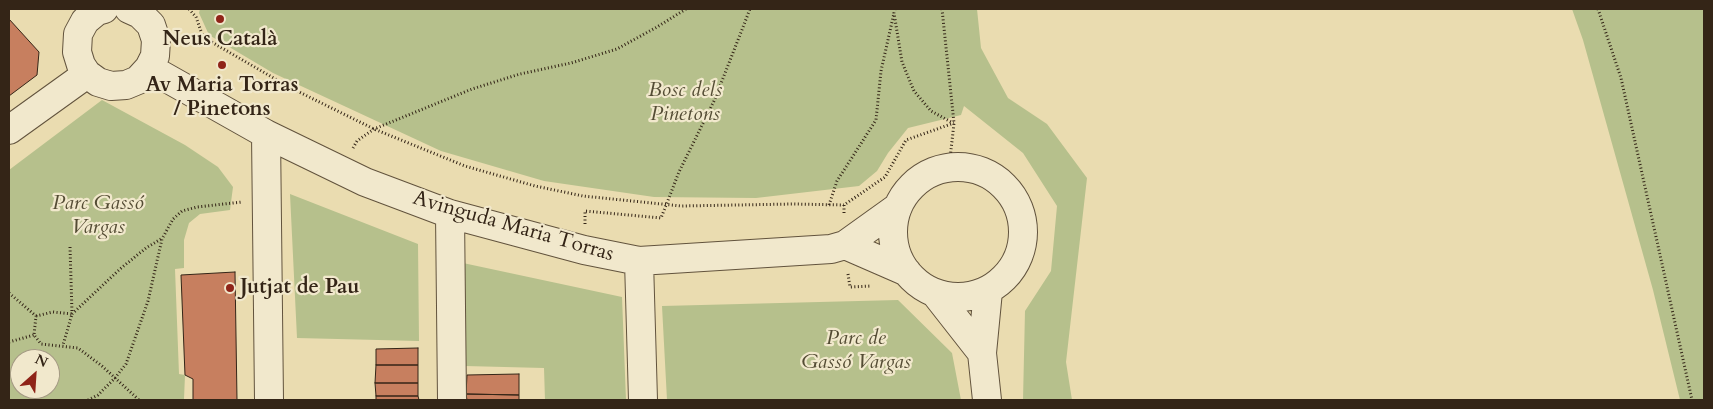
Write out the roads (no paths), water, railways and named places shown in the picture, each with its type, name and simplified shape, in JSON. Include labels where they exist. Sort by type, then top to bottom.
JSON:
[{"type":"street","points":[[87,13],[78,34],[77,52],[81,66],[87,74],[98,82],[112,86],[126,86],[138,80],[149,68],[156,56],[156,40],[151,25],[138,10]]},
{"type":"street","name":"Avinguda Maria Torras","points":[[149,68],[266,134],[365,182],[450,214],[584,250],[640,261],[831,249],[845,245],[898,208]]},
{"type":"street","points":[[9,130],[87,74]]},
{"type":"street","points":[[266,134],[269,400]]},
{"type":"street","points":[[949,168],[967,168],[985,173],[1000,182],[1013,196],[1021,212],[1024,231],[1022,249],[1014,266],[1003,280],[988,290],[971,296],[953,298],[935,293],[919,285],[898,258],[893,241],[893,224],[898,208],[910,188],[928,175],[949,168]]},
{"type":"street","points":[[450,214],[452,400]]},
{"type":"street","points":[[845,245],[907,272]]},
{"type":"street","points":[[640,261],[643,400]]},
{"type":"street","points":[[987,400],[982,353],[988,290]]},
{"type":"street","points":[[935,293],[982,353]]},
{"type":"place","name":"Neus Català","points":[[220,19]]},
{"type":"place","name":"Av Maria Torras / Pinetons","points":[[222,65]]},
{"type":"place","name":"Jutjat de Pau","points":[[230,288]]},
{"type":"park label","name":"Bosc dels Pinetons","points":[[685,103]]},
{"type":"park label","name":"Parc Gassó Vargas","points":[[98,216]]},
{"type":"park label","name":"Parc de Gassó Vargas","points":[[856,351]]}]
